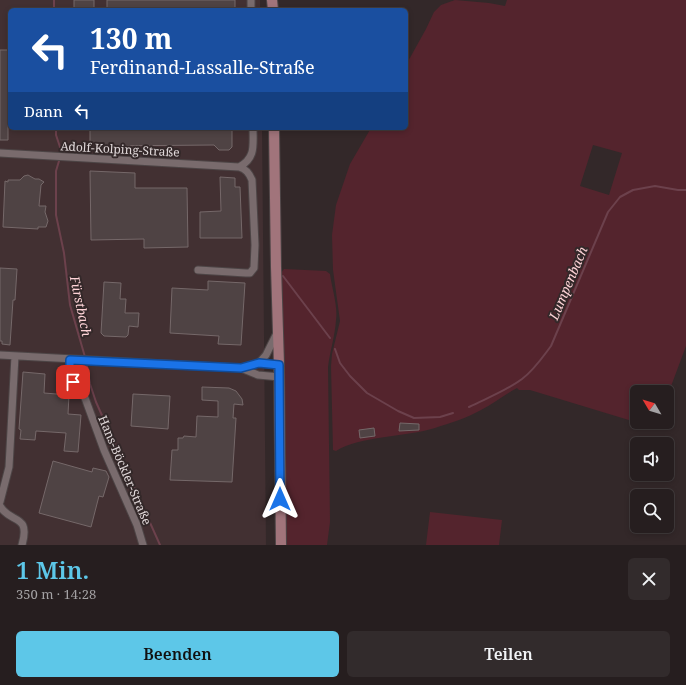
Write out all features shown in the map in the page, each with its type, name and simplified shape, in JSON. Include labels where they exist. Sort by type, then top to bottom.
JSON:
[{"type":"main road","points":[[274,130],[280,377],[281,545]]},
{"type":"street","points":[[239,167],[245,164],[253,152],[253,130]]},
{"type":"street","name":"Adolf-Kolping-Straße","points":[[0,153],[239,167]]},
{"type":"street","points":[[198,270],[250,273],[254,268],[255,246],[252,180],[249,173],[245,169],[239,167]]},
{"type":"street","points":[[259,363],[272,346],[278,332]]},
{"type":"street","points":[[0,355],[241,368],[259,363],[279,365]]},
{"type":"street","points":[[0,502],[9,467],[15,356]]},
{"type":"street","name":"Hans-Böckler-Straße","points":[[74,360],[72,379],[85,398],[104,450],[137,525],[143,545]]},
{"type":"street","points":[[241,368],[258,375],[280,377]]},
{"type":"street","points":[[0,506],[3,511],[17,519],[24,527],[25,533],[22,545]]},
{"type":"shaded area","points":[[0,0],[260,0],[260,8],[8,8],[8,130],[262,130],[266,545],[0,545]]},
{"type":"shaded area","points":[[455,0],[505,6],[507,0],[686,0],[686,346],[671,385],[630,385],[630,420],[530,390],[519,390],[517,388],[476,413],[435,428],[358,442],[336,451],[333,450],[331,366],[332,354],[340,321],[333,270],[332,235],[336,205],[350,164],[370,130],[408,130],[408,61],[434,12],[441,5]],"holes":[[[593,145],[622,153],[609,195],[580,186]]]},
{"type":"shaded area","points":[[284,269],[326,271],[330,274],[336,303],[335,326],[328,367],[330,522],[327,545],[286,545],[285,370],[280,274]]},
{"type":"shaded area","points":[[430,512],[502,520],[499,545],[426,545]]},
{"type":"building","points":[[74,0],[94,0],[94,8],[74,8]]},
{"type":"building","points":[[107,0],[235,0],[235,8],[107,8]]},
{"type":"building","points":[[0,50],[8,50],[8,140],[0,140]]},
{"type":"building","points":[[90,130],[232,130],[232,147],[229,150],[219,150],[214,145],[101,146],[101,144],[90,144]]},
{"type":"building","points":[[90,171],[135,173],[135,188],[187,188],[188,247],[144,248],[144,239],[91,240]]},
{"type":"building","points":[[28,175],[44,182],[41,185],[39,206],[46,206],[45,212],[48,221],[46,227],[38,227],[38,229],[3,227],[5,181],[20,180],[24,176]]},
{"type":"building","points":[[220,177],[235,178],[235,187],[240,187],[242,238],[200,238],[200,212],[221,211]]},
{"type":"building","points":[[0,268],[17,269],[10,345],[2,344],[2,341],[0,341]]},
{"type":"building","points":[[208,281],[245,283],[241,345],[218,344],[219,336],[170,333],[172,288],[208,290]]},
{"type":"building","points":[[104,282],[121,283],[120,299],[126,299],[125,313],[139,313],[138,327],[129,326],[128,335],[126,337],[104,336],[101,333]]},
{"type":"building","points":[[23,372],[45,374],[44,393],[69,395],[68,414],[81,415],[78,452],[64,451],[66,433],[36,431],[35,440],[20,439],[21,430],[19,429]]},
{"type":"building","points":[[202,387],[229,388],[236,391],[242,399],[243,405],[234,404],[233,418],[236,418],[232,482],[170,480],[172,450],[178,450],[178,438],[183,438],[184,436],[196,437],[197,416],[218,417],[218,401],[202,400]]},
{"type":"building","points":[[133,394],[170,396],[168,429],[131,426]]},
{"type":"building","points":[[400,423],[419,424],[419,430],[399,431]]},
{"type":"building","points":[[374,428],[375,436],[360,438],[359,430]]},
{"type":"building","points":[[53,461],[92,472],[93,468],[106,471],[109,477],[103,497],[99,496],[91,527],[39,513]]},
{"type":"waterway","name":"Fürstbach","points":[[54,0],[54,8]]},
{"type":"waterway","name":"Fürstbach","points":[[56,130],[60,147],[60,155],[56,171],[56,215],[64,253],[70,305],[85,357]]},
{"type":"waterway","name":"Lumpenbach","points":[[469,407],[503,391],[522,379],[534,368],[551,346],[608,212],[620,197],[633,190],[655,186],[686,190]]},
{"type":"waterway","name":"Lumpenbach","points":[[283,276],[330,338]]},
{"type":"waterway","name":"Lumpenbach","points":[[335,349],[340,363],[350,376],[367,393],[398,411],[414,418],[440,417],[453,413]]},
{"type":"waterway","name":"Fürstbach","points":[[86,361],[90,384],[96,402],[160,545]]},
{"type":"route","points":[[73,382],[70,374],[70,360],[241,368],[259,363],[279,365],[280,499]]}]
